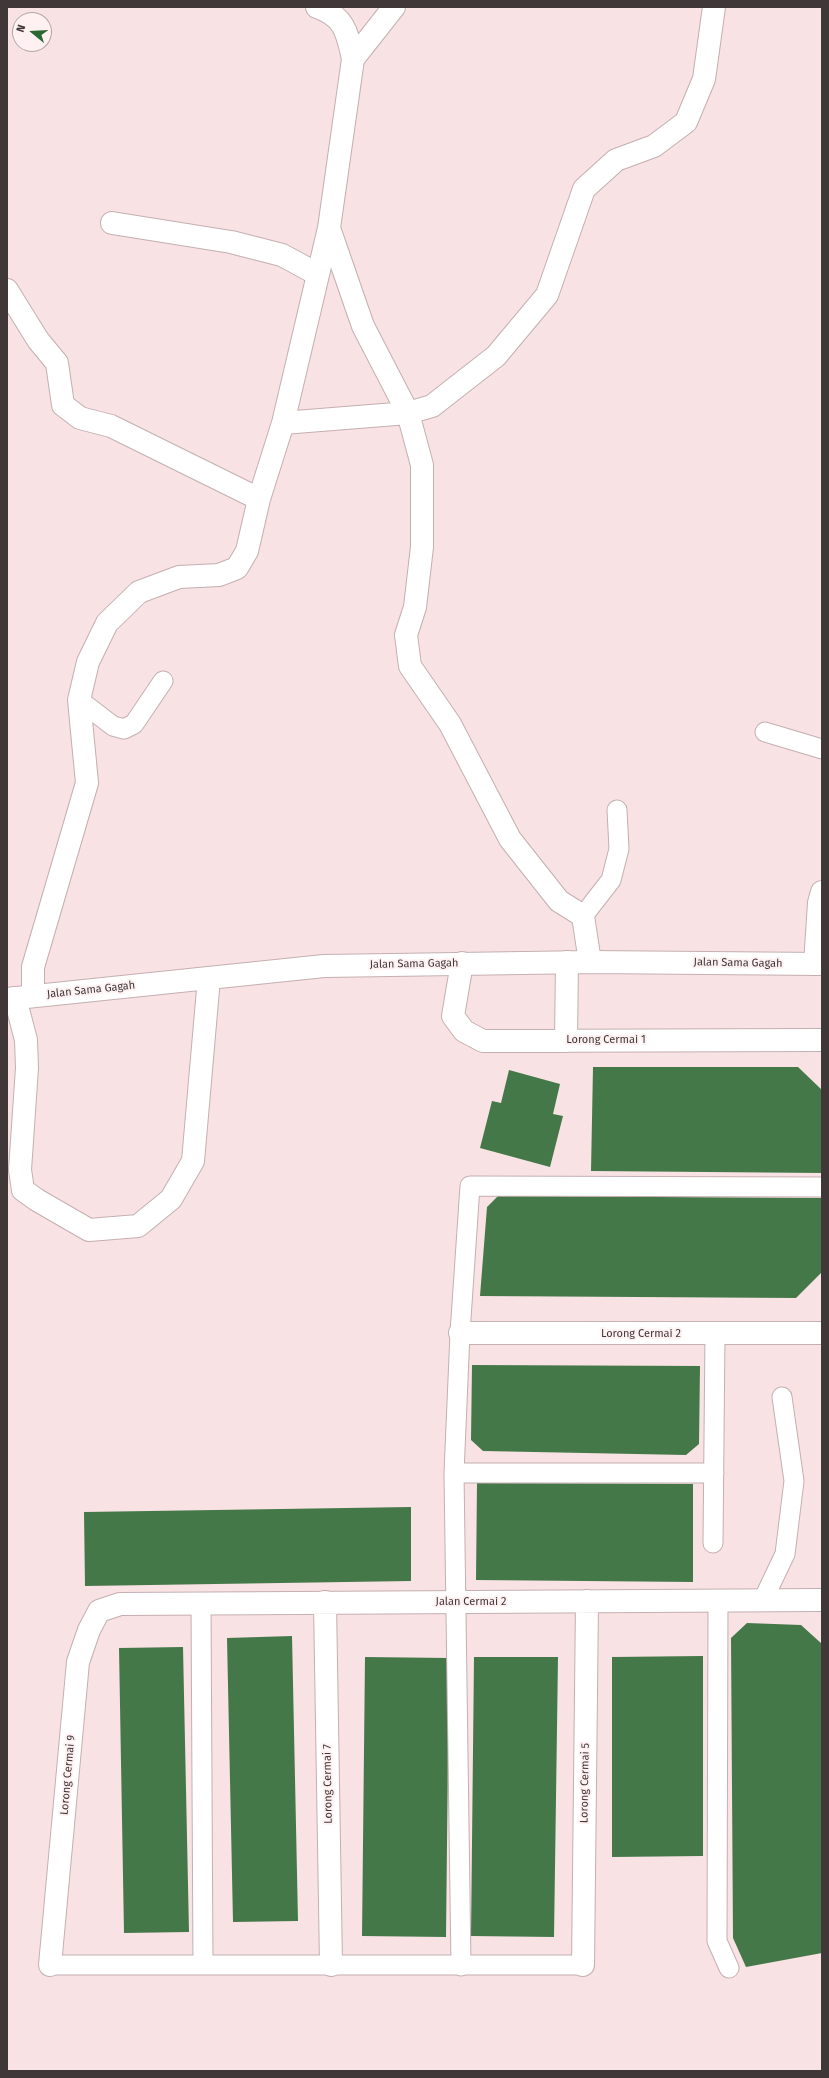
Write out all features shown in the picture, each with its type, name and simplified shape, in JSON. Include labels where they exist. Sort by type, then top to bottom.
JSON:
[{"type":"street","points":[[209,978],[193,1161],[171,1199],[138,1226],[89,1230],[36,1200],[23,1190],[20,1170],[27,1068],[26,1040],[18,998],[33,967],[87,783],[79,700],[88,662],[107,623],[139,592],[179,577],[219,576],[237,568],[247,551],[259,499],[283,423],[329,228],[352,59],[346,29],[329,11],[317,7]]},
{"type":"street","points":[[352,59],[394,7]]},
{"type":"street","points":[[283,423],[408,413],[432,406],[496,356],[547,295],[584,189],[616,160],[654,146],[686,122],[704,79],[714,7]]},
{"type":"street","points":[[112,223],[232,242],[282,255],[317,274]]},
{"type":"street","points":[[329,228],[363,326],[408,413],[422,465],[422,547],[414,607],[406,635],[410,666],[450,724],[510,839],[560,901],[583,916],[590,962]]},
{"type":"street","points":[[7,290],[38,340],[57,363],[63,405],[80,418],[111,426],[259,499]]},
{"type":"street","points":[[818,964],[819,903],[822,892]]},
{"type":"street","points":[[566,1040],[567,962]]},
{"type":"street","name":"Jalan Sama Gagah","points":[[18,998],[324,966],[567,962],[818,964]]},
{"type":"street","name":"Lorong Cermai 1","points":[[462,963],[453,1016],[464,1031],[483,1041],[822,1040]]},
{"type":"street","name":"Lorong Cermai 2","points":[[460,1333],[822,1333]]},
{"type":"street","name":"Jalan Cermai 2","points":[[120,1604],[822,1600]]},
{"type":"street","name":"Lorong Cermai 5","points":[[582,1965],[587,1601]]},
{"type":"street","name":"Lorong Cermai 7","points":[[325,1602],[331,1965]]},
{"type":"street","name":"Lorong Cermai 9","points":[[50,1965],[78,1662],[89,1630],[99,1611],[120,1604]]},
{"type":"lane","points":[[79,700],[113,726],[124,729],[134,724],[163,681]]},
{"type":"lane","points":[[765,732],[822,749]]},
{"type":"lane","points":[[583,916],[611,880],[619,849],[617,810]]},
{"type":"lane","points":[[461,1966],[454,1473],[460,1333],[470,1186],[822,1187]]},
{"type":"lane","points":[[713,1543],[716,1334]]},
{"type":"lane","points":[[763,1600],[785,1554],[794,1481],[782,1397]]},
{"type":"lane","points":[[454,1473],[714,1473]]},
{"type":"lane","points":[[718,1600],[717,1941],[729,1968]]},
{"type":"lane","points":[[201,1603],[203,1965]]},
{"type":"lane","points":[[50,1965],[582,1965]]},
{"type":"building","points":[[593,1067],[798,1067],[822,1090],[822,1173],[591,1171]]},
{"type":"building","points":[[509,1070],[560,1084],[553,1114],[563,1116],[550,1167],[480,1148],[492,1101],[501,1103]]},
{"type":"building","points":[[498,1196],[822,1198],[822,1272],[796,1298],[480,1296],[487,1207]]},
{"type":"building","points":[[472,1365],[700,1366],[699,1444],[686,1455],[483,1451],[471,1440]]},
{"type":"building","points":[[477,1483],[693,1484],[693,1582],[476,1580]]},
{"type":"building","points":[[411,1507],[411,1581],[85,1586],[84,1512]]},
{"type":"building","points":[[747,1623],[801,1625],[822,1644],[822,1953],[746,1967],[733,1938],[731,1638]]},
{"type":"building","points":[[292,1636],[298,1921],[233,1922],[227,1638]]},
{"type":"building","points":[[183,1647],[189,1932],[124,1933],[119,1648]]},
{"type":"building","points":[[703,1656],[703,1856],[612,1857],[612,1657]]},
{"type":"building","points":[[365,1657],[449,1658],[446,1937],[362,1936]]},
{"type":"building","points":[[474,1657],[558,1657],[554,1937],[471,1936]]}]
